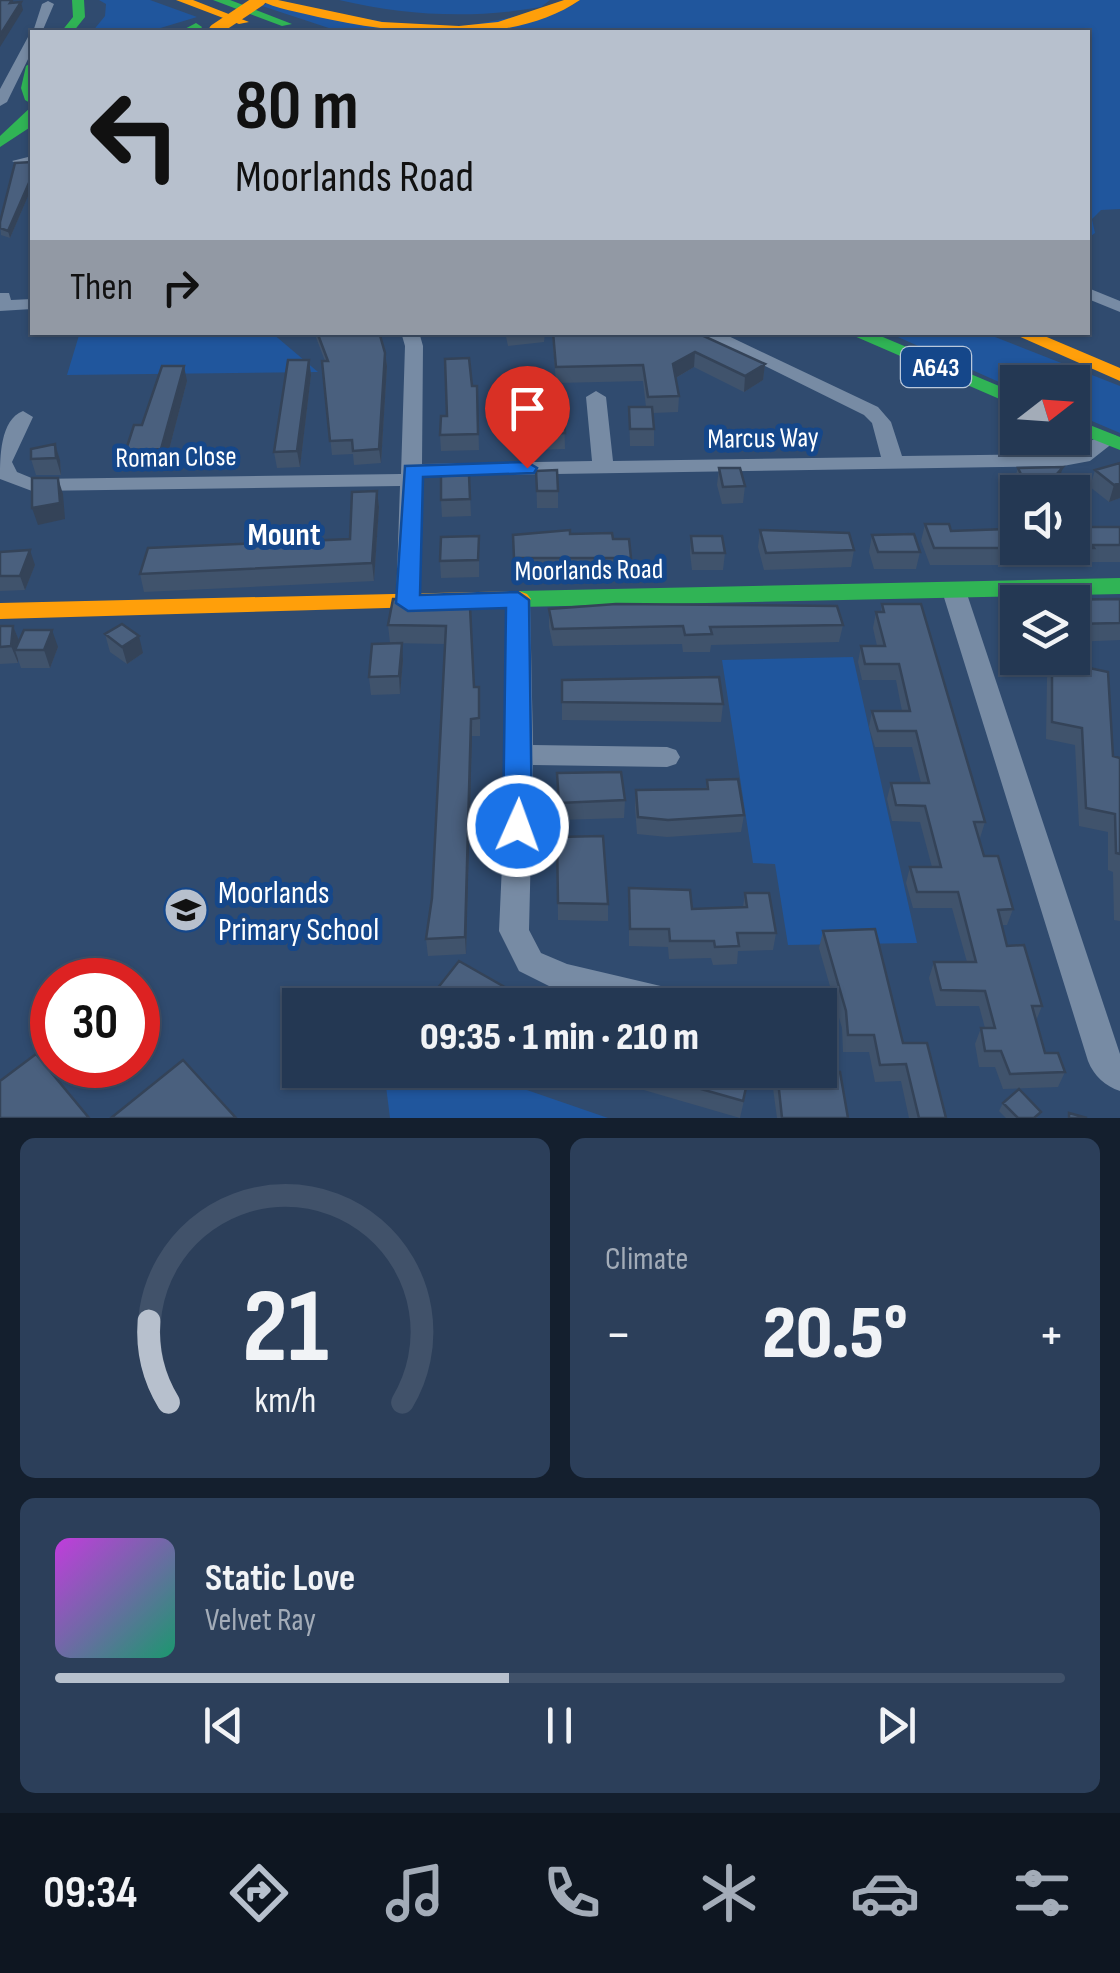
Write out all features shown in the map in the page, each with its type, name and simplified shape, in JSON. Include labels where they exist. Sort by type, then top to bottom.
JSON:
[{"type":"main road","points":[[69,30],[80,17],[78,0]]},
{"type":"main road","points":[[182,0],[264,30]]},
{"type":"main road","points":[[219,0],[302,30]]},
{"type":"main road","points":[[202,30],[238,0]]},
{"type":"main road","points":[[202,30],[262,0],[363,24],[429,30],[518,22],[574,0]]},
{"type":"main road","points":[[0,143],[24,127]]},
{"type":"main road","points":[[17,160],[24,127]]},
{"type":"main road","name":"A643","points":[[861,335],[1000,393]]},
{"type":"main road","points":[[1025,335],[1120,374]]},
{"type":"main road","points":[[1085,335],[1120,349]]},
{"type":"main road","points":[[1090,432],[1114,442]]},
{"type":"main road","name":"Moorlands Road","points":[[0,611],[1120,586]]},
{"type":"street","points":[[37,30],[48,4]]},
{"type":"street","points":[[0,102],[30,44]]},
{"type":"street","points":[[1090,295],[1120,307]]},
{"type":"street","points":[[3,297],[0,306],[30,304]]},
{"type":"street","points":[[408,603],[412,475],[410,335]]},
{"type":"street","points":[[711,335],[870,411],[881,422],[893,462]]},
{"type":"street","points":[[596,396],[603,467]]},
{"type":"street","name":"Roman Close","points":[[24,417],[2,462],[8,476],[32,485],[412,475]]},
{"type":"street","name":"Marcus Way","points":[[412,475],[603,467],[1063,460],[1083,458],[1114,442]]},
{"type":"street","points":[[954,591],[1104,1061],[1120,1076]]},
{"type":"street","points":[[518,600],[520,755],[514,931],[530,962],[562,977],[609,988]]},
{"type":"street","points":[[520,755],[667,757]]},
{"type":"shaded area","points":[[99,0],[150,0],[197,17],[154,30],[94,30],[105,16],[106,4]]},
{"type":"shaded area","points":[[339,0],[550,0],[541,7],[465,14],[390,10]]},
{"type":"shaded area","points":[[580,0],[1120,0],[1120,209],[1101,210],[1092,219],[1095,233],[1090,237],[1090,30],[445,30],[571,6]]},
{"type":"shaded area","points":[[267,3],[434,30],[335,30],[262,6]]},
{"type":"shaded area","points":[[79,335],[274,335],[318,372],[67,375]]},
{"type":"shaded area","points":[[893,335],[990,335],[1067,365],[1000,365],[1000,382]]},
{"type":"shaded area","points":[[1090,374],[1120,386],[1120,433],[1090,420]]},
{"type":"shaded area","points":[[853,657],[917,943],[788,945],[775,864],[753,863],[722,660]]},
{"type":"shaded area","points":[[386,1088],[521,1088],[608,1118],[390,1118]]},
{"type":"building","points":[[0,0],[21,2],[0,35]]},
{"type":"building","points":[[30,162],[30,181],[8,231],[0,228],[0,222],[15,163]]},
{"type":"building","points":[[318,335],[380,335],[385,353],[379,449],[353,451],[352,440],[330,441],[322,361],[328,361]]},
{"type":"building","points":[[553,335],[702,335],[765,364],[745,376],[695,352],[673,364],[679,396],[648,397],[643,365],[556,367]]},
{"type":"building","points":[[469,358],[472,386],[477,386],[478,434],[440,435],[441,416],[447,416],[445,359]]},
{"type":"building","points":[[288,360],[309,360],[297,451],[274,452]]},
{"type":"building","points":[[162,366],[184,366],[161,449],[126,450],[134,425],[142,425]]},
{"type":"building","points":[[526,384],[553,384],[552,412],[564,412],[565,433],[532,434]]},
{"type":"building","points":[[629,407],[652,407],[654,429],[630,429]]},
{"type":"building","points":[[55,444],[56,458],[31,459],[31,449]]},
{"type":"building","points":[[1120,463],[1120,483],[1114,485],[1095,470]]},
{"type":"building","points":[[1063,467],[1056,475],[1021,475],[1018,468]]},
{"type":"building","points":[[719,468],[740,468],[745,486],[723,487]]},
{"type":"building","points":[[557,470],[558,491],[537,491],[536,471]]},
{"type":"building","points":[[469,475],[470,499],[441,500],[441,476]]},
{"type":"building","points":[[32,478],[58,478],[60,503],[32,508]]},
{"type":"building","points":[[377,491],[372,563],[140,574],[148,548],[350,539],[352,492]]},
{"type":"building","points":[[925,524],[949,524],[951,531],[1000,529],[1000,548],[934,548]]},
{"type":"building","points":[[1090,527],[1120,527],[1120,545],[1092,545],[1094,548],[1090,548]]},
{"type":"building","points":[[570,530],[570,534],[612,533],[613,539],[629,539],[631,558],[514,558],[513,535]]},
{"type":"building","points":[[760,530],[849,533],[854,550],[766,553]]},
{"type":"building","points":[[914,534],[920,552],[878,552],[872,535]]},
{"type":"building","points":[[479,536],[478,560],[440,561],[441,537]]},
{"type":"building","points":[[691,536],[722,536],[725,553],[693,553]]},
{"type":"building","points":[[30,550],[20,576],[0,576],[0,552]]},
{"type":"building","points":[[393,599],[458,600],[458,607],[470,607],[479,718],[471,719],[465,937],[426,939],[432,898],[446,626],[388,625]]},
{"type":"building","points":[[1090,599],[1120,599],[1120,623],[1090,624]]},
{"type":"building","points":[[616,604],[837,606],[843,625],[710,627],[712,634],[685,635],[683,626],[553,629],[549,609]]},
{"type":"building","points":[[882,604],[921,604],[985,822],[974,822],[984,856],[998,856],[1013,909],[998,910],[1007,946],[1024,945],[1042,1006],[1032,1006],[1045,1053],[1058,1053],[1065,1072],[1010,1074],[1001,1051],[985,1051],[981,1028],[995,1028],[985,991],[941,990],[934,962],[976,962],[958,892],[917,892],[910,867],[941,867],[925,806],[896,805],[891,783],[929,783],[916,731],[878,731],[872,711],[910,711],[899,664],[865,664],[861,646],[885,646],[876,612],[884,612]]},
{"type":"building","points":[[122,624],[139,636],[122,647],[105,634]]},
{"type":"building","points":[[0,626],[13,626],[11,646],[0,647]]},
{"type":"building","points":[[24,630],[52,630],[44,650],[15,650]]},
{"type":"building","points":[[402,643],[399,676],[369,677],[372,644]]},
{"type":"building","points":[[1090,668],[1108,672],[1113,756],[1120,758],[1120,854],[1116,853],[1115,814],[1086,808],[1082,728],[1052,722],[1052,675],[1090,675]]},
{"type":"building","points":[[719,677],[723,704],[562,702],[562,680]]},
{"type":"building","points":[[621,772],[625,800],[559,803],[557,773]]},
{"type":"building","points":[[738,779],[744,815],[668,820],[638,817],[636,790],[708,789],[707,780]]},
{"type":"building","points":[[603,836],[608,904],[558,903],[557,837]]},
{"type":"building","points":[[629,888],[690,890],[692,909],[747,907],[745,893],[769,893],[776,933],[737,933],[739,946],[715,947],[714,941],[670,941],[669,929],[630,929]]},
{"type":"building","points":[[875,929],[903,1043],[927,1043],[946,1118],[919,1118],[906,1064],[880,1065],[874,1035],[848,1035],[846,1011],[823,931]]},
{"type":"building","points":[[459,961],[506,988],[438,988]]},
{"type":"building","points":[[30,1058],[30,1088],[64,1088],[89,1118],[0,1118],[0,1081]]},
{"type":"building","points":[[183,1060],[236,1118],[111,1118],[148,1088],[160,1088],[160,1079]]},
{"type":"building","points":[[840,1072],[848,1118],[782,1118],[779,1088],[837,1088]]},
{"type":"building","points":[[697,1088],[746,1088],[743,1101]]},
{"type":"building","points":[[1019,1089],[1041,1112],[1034,1118],[1018,1118],[1003,1103]]},
{"type":"traffic: fast","points":[[69,30],[79,17],[78,0]]},
{"type":"traffic: fast","points":[[219,0],[286,24]]},
{"type":"traffic: fast","points":[[189,30],[196,27]]},
{"type":"traffic: fast","points":[[30,77],[30,94]]},
{"type":"traffic: fast","points":[[0,143],[24,125],[30,114]]},
{"type":"traffic: fast","points":[[861,335],[1000,393]]},
{"type":"traffic: fast","points":[[1090,432],[1120,444]]},
{"type":"traffic: fast","points":[[519,599],[1120,586]]},
{"type":"traffic: slow","points":[[182,0],[243,22]]},
{"type":"traffic: slow","points":[[215,30],[260,0]]},
{"type":"traffic: slow","points":[[265,0],[343,19],[421,29],[498,25],[536,16],[574,0]]},
{"type":"traffic: slow","points":[[1025,335],[1120,375]]},
{"type":"traffic: slow","points":[[0,611],[519,599]]},
{"type":"place","name":"Moorlands Primary School","points":[[186,910]]},
{"type":"district","name":"Mount","points":[[284,534]]},
{"type":"route","points":[[518,826],[518,600],[408,603],[413,470],[527,468]]}]
